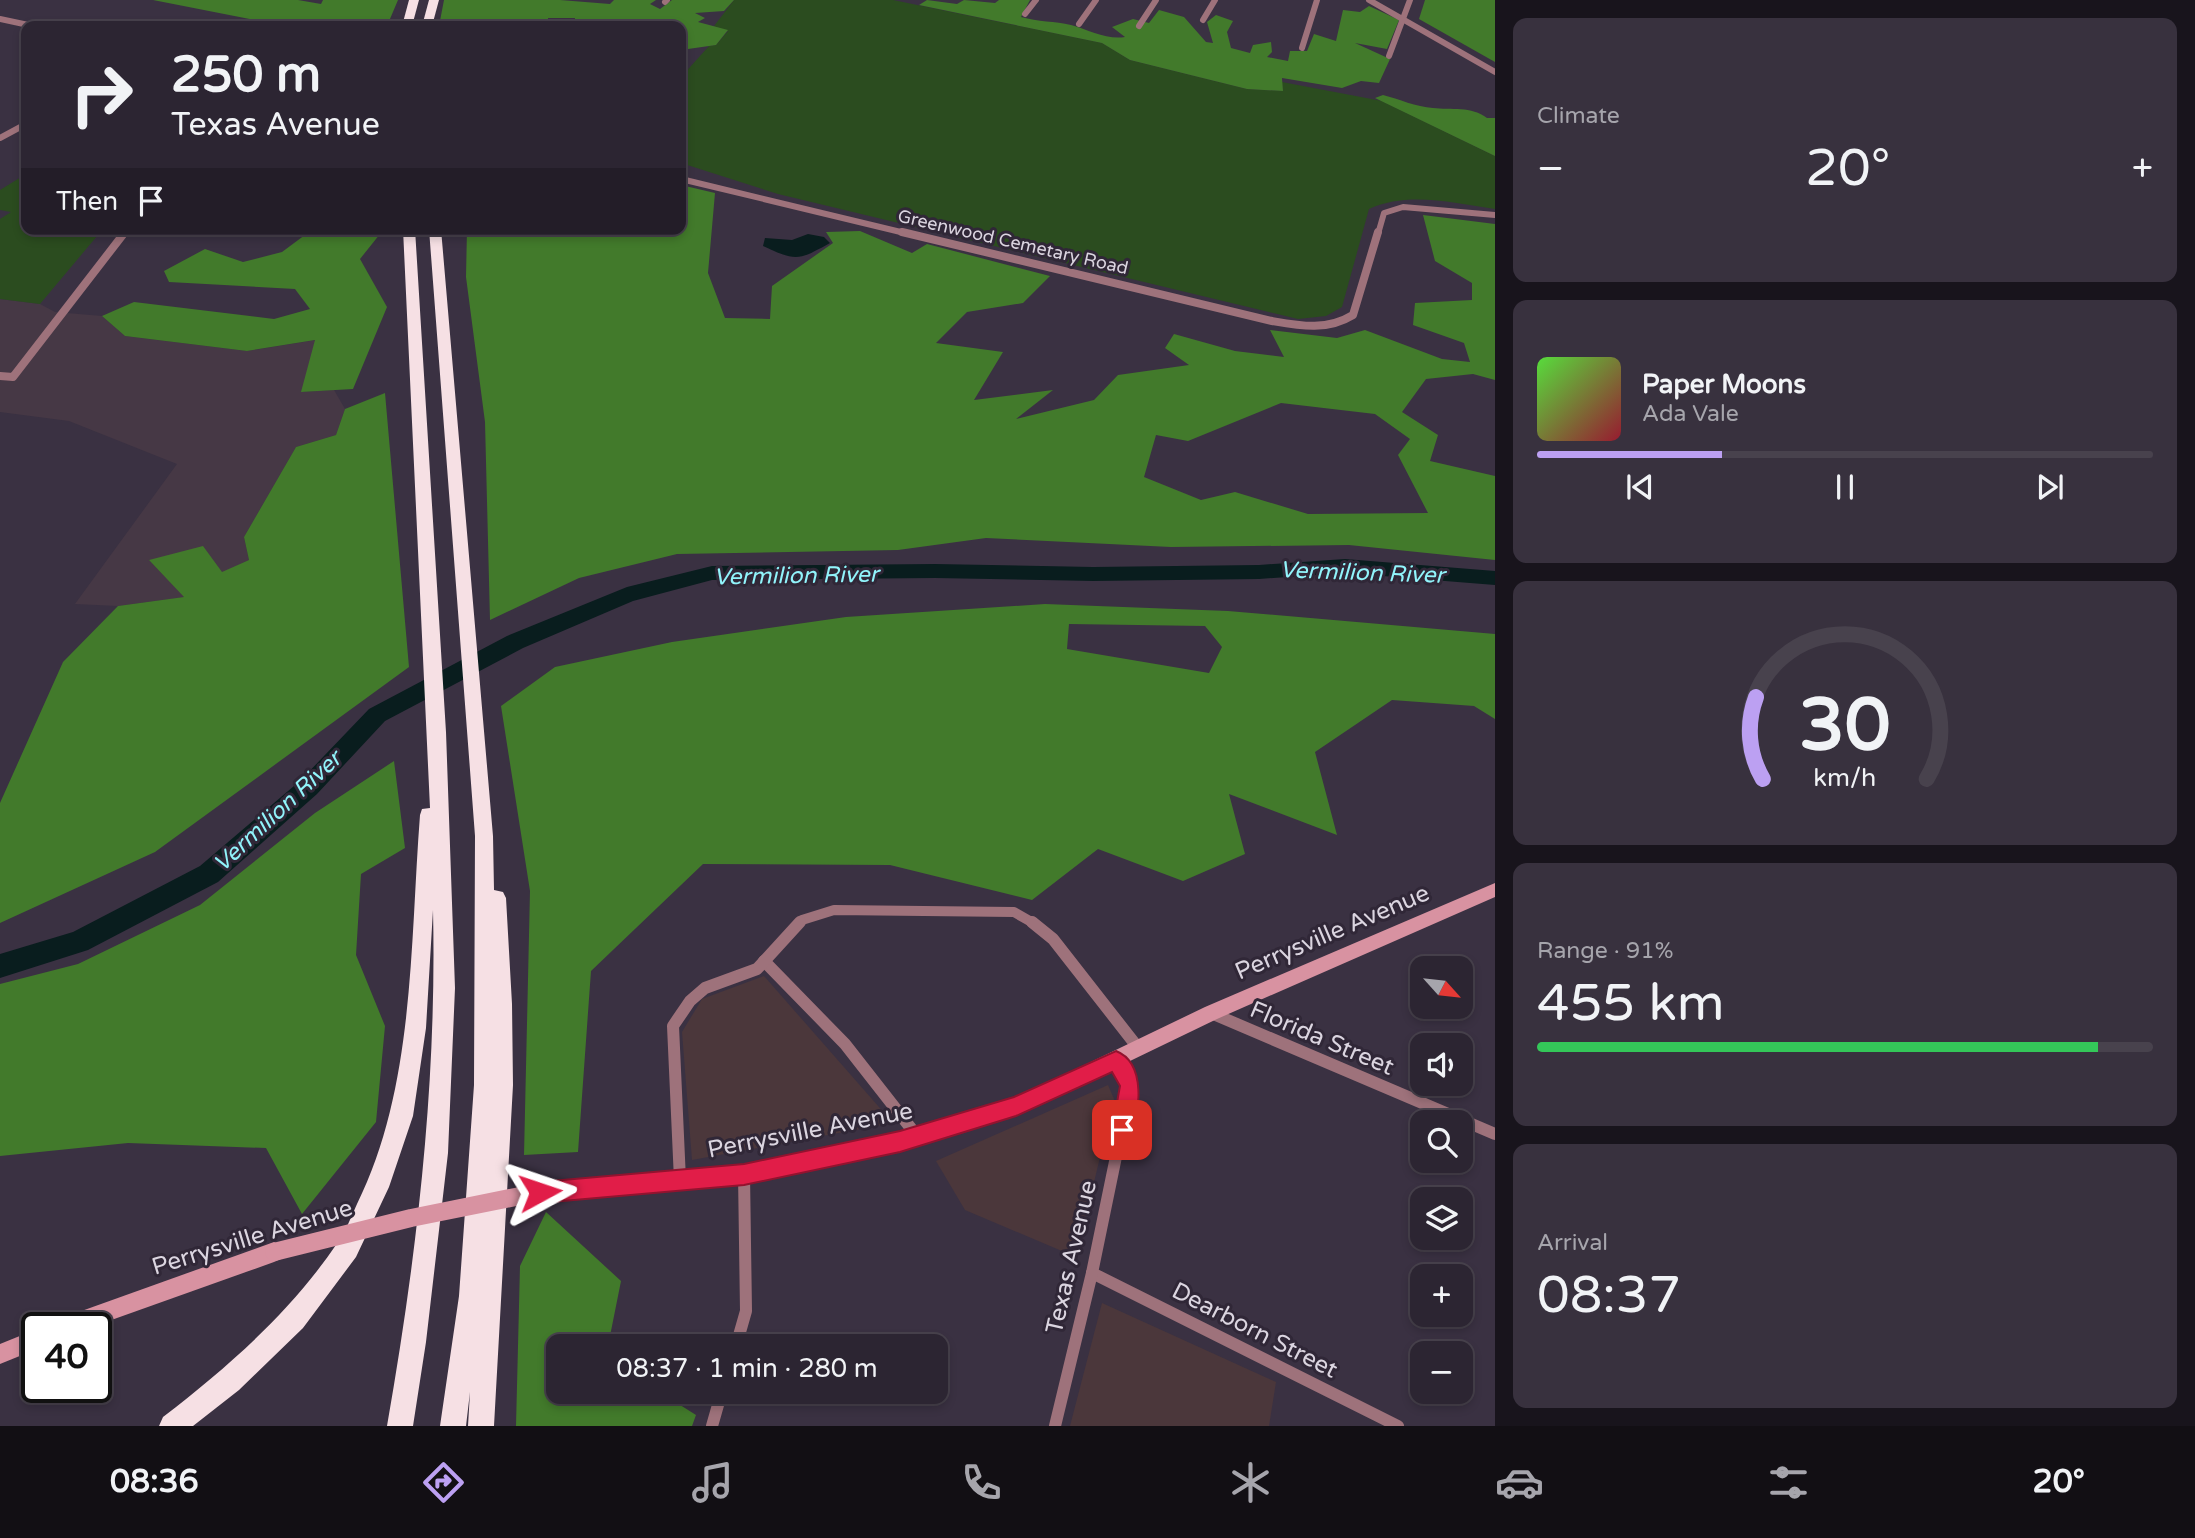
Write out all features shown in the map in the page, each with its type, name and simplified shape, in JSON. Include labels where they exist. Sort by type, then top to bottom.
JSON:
[{"type":"highway","points":[[408,21],[414,0]]},
{"type":"highway","points":[[429,21],[434,0]]},
{"type":"highway","points":[[172,1426],[230,1381],[295,1319],[348,1249],[378,1187],[402,1116],[414,1041],[432,857],[437,732],[409,235]]},
{"type":"highway","points":[[435,235],[484,836],[485,1085],[471,1296],[453,1426]]},
{"type":"highway","points":[[481,1426],[502,1085],[502,1004],[495,881],[484,836]]},
{"type":"highway","points":[[400,1426],[414,1342],[437,1153],[445,988],[432,857]]},
{"type":"street","points":[[1025,14],[1036,0]]},
{"type":"street","points":[[1079,24],[1096,0]]},
{"type":"street","points":[[1139,26],[1156,0]]},
{"type":"street","points":[[1203,20],[1215,0]]},
{"type":"street","points":[[1302,48],[1317,0]]},
{"type":"street","points":[[1369,0],[1495,72]]},
{"type":"street","points":[[1389,56],[1410,0]]},
{"type":"street","points":[[0,19],[21,23]]},
{"type":"street","points":[[0,138],[21,127]]},
{"type":"street","name":"Greenwood Cemetary Road","points":[[686,180],[1272,321],[1309,327],[1340,325],[1353,315],[1384,213],[1403,206],[1495,215]]},
{"type":"street","points":[[0,376],[13,377],[55,326],[76,292],[122,235]]},
{"type":"street","name":"Perrysville Avenue","points":[[107,1312],[274,1252],[411,1218],[540,1192],[744,1174],[917,1136],[1016,1107],[1211,1013],[1495,891]]},
{"type":"street","points":[[680,1180],[673,1026],[690,1001],[705,988],[757,969],[802,920],[816,913],[834,910],[1014,912],[1040,927],[1053,939],[1139,1049]]},
{"type":"street","points":[[764,961],[824,1018],[881,1084],[917,1136]]},
{"type":"street","name":"Florida Street","points":[[1211,1013],[1495,1133]]},
{"type":"street","name":"Texas Avenue","points":[[1055,1426],[1092,1273],[1130,1084],[1116,1060]]},
{"type":"street","points":[[739,1334],[746,1311],[744,1174]]},
{"type":"street","name":"Dearborn Street","points":[[1092,1273],[1398,1426]]},
{"type":"street","points":[[0,1354],[21,1345]]},
{"type":"street","points":[[712,1426],[718,1404]]},
{"type":"shaded area","points":[[808,234],[824,237],[830,243],[798,257],[783,255],[763,246],[765,238],[792,240]]},
{"type":"shaded area","points":[[0,299],[40,304],[55,312],[102,316],[125,336],[247,351],[316,340],[302,392],[334,390],[345,409],[336,435],[296,447],[244,537],[249,560],[222,573],[149,560],[185,597],[118,606],[75,604],[177,464],[69,421],[0,412]]},
{"type":"shaded area","points":[[764,976],[893,1123],[692,1160],[682,1032],[702,999]]},
{"type":"shaded area","points":[[1108,1085],[1114,1099],[1076,1257],[965,1210],[936,1161]]},
{"type":"shaded area","points":[[1102,1303],[1276,1382],[1269,1426],[1070,1426]]},
{"type":"green space","points":[[153,0],[298,0],[321,4],[323,0],[398,0],[389,21],[260,21]]},
{"type":"green space","points":[[444,0],[560,0],[610,4],[614,0],[656,0],[650,4],[660,9],[672,0],[734,0],[724,11],[695,13],[705,18],[698,22],[728,30],[716,45],[686,49],[686,21],[575,21],[575,18],[548,18],[548,21],[440,21]]},
{"type":"green space","points":[[734,0],[893,0],[1102,43],[1130,60],[1247,89],[1283,91],[1282,82],[1382,101],[1495,156],[1495,209],[1415,200],[1369,209],[1342,307],[1326,316],[1298,319],[778,194],[686,165],[686,71],[709,46],[716,45],[728,31],[714,26]]},
{"type":"green space","points":[[927,0],[957,4],[964,0],[995,3],[999,0],[1030,0],[1021,17],[1071,25],[1118,38],[1125,37],[1112,27],[1133,19],[1149,23],[1159,10],[1184,17],[1206,42],[1213,43],[1207,22],[1216,15],[1233,21],[1227,32],[1231,48],[1250,53],[1253,45],[1271,42],[1272,52],[1267,57],[1288,61],[1290,51],[1307,51],[1314,34],[1336,41],[1343,10],[1360,12],[1369,6],[1399,20],[1387,49],[1355,43],[1390,59],[1379,83],[1361,81],[1342,88],[1282,78],[1283,91],[1247,89],[1130,60],[1102,43],[919,5]]},
{"type":"green space","points":[[1425,0],[1495,0],[1495,62],[1419,19]]},
{"type":"green space","points":[[1383,95],[1420,106],[1468,110],[1487,118],[1495,118],[1495,156],[1375,98]]},
{"type":"green space","points":[[21,177],[21,235],[98,235],[40,304],[0,299],[0,219],[11,212],[0,210],[0,190]]},
{"type":"green space","points":[[686,186],[715,193],[708,273],[725,318],[770,319],[772,286],[833,243],[826,232],[860,231],[912,253],[927,244],[1050,276],[1023,303],[967,312],[936,343],[1003,352],[974,400],[1053,390],[1016,419],[1094,400],[1118,375],[1189,365],[1165,348],[1174,334],[1235,351],[1284,357],[1270,330],[1337,338],[1365,330],[1442,359],[1470,362],[1464,343],[1413,325],[1415,303],[1472,300],[1472,283],[1435,261],[1423,215],[1495,224],[1495,380],[1473,374],[1426,379],[1402,412],[1438,435],[1430,461],[1495,476],[1495,560],[1349,545],[1171,547],[986,538],[898,550],[677,554],[579,578],[490,620],[485,422],[466,277],[467,235],[686,235]],"holes":[[[1281,403],[1375,414],[1410,439],[1398,455],[1428,513],[1308,514],[1235,492],[1201,500],[1144,477],[1156,435],[1188,441]]]},
{"type":"green space","points":[[305,235],[379,235],[360,259],[387,307],[353,389],[301,392],[315,340],[247,351],[125,336],[102,316],[134,302],[274,319],[310,309],[295,289],[169,282],[164,271],[205,249],[243,262],[282,252]]},
{"type":"green space","points":[[385,393],[409,667],[155,852],[0,923],[0,803],[63,662],[118,606],[184,597],[149,560],[203,546],[222,572],[249,560],[244,537],[296,447],[336,435],[345,409]]},
{"type":"green space","points":[[1045,604],[1228,611],[1495,634],[1495,719],[1474,706],[1392,700],[1315,752],[1337,835],[1229,794],[1245,854],[1183,881],[1098,849],[1032,900],[890,865],[703,864],[591,971],[578,1152],[524,1155],[530,891],[501,706],[555,667],[672,642],[846,617]],"holes":[[[1069,624],[1205,626],[1222,647],[1209,673],[1067,649]]]},
{"type":"green space","points":[[394,761],[405,848],[361,874],[356,955],[385,1026],[376,1122],[302,1214],[266,1148],[128,1143],[0,1156],[0,984],[78,964],[200,905],[315,813]]},
{"type":"green space","points":[[546,1212],[621,1281],[610,1334],[546,1334],[546,1404],[679,1404],[696,1415],[692,1426],[516,1426],[520,1266]]},
{"type":"waterway","name":"Vermilion River","points":[[0,966],[79,942],[209,874],[309,787],[377,715],[515,642],[627,595],[712,573],[935,571],[1093,574],[1259,572],[1345,566],[1495,578]]},
{"type":"route","points":[[540,1192],[744,1174],[900,1142],[1016,1107],[1116,1060],[1130,1084],[1122,1130]]}]
